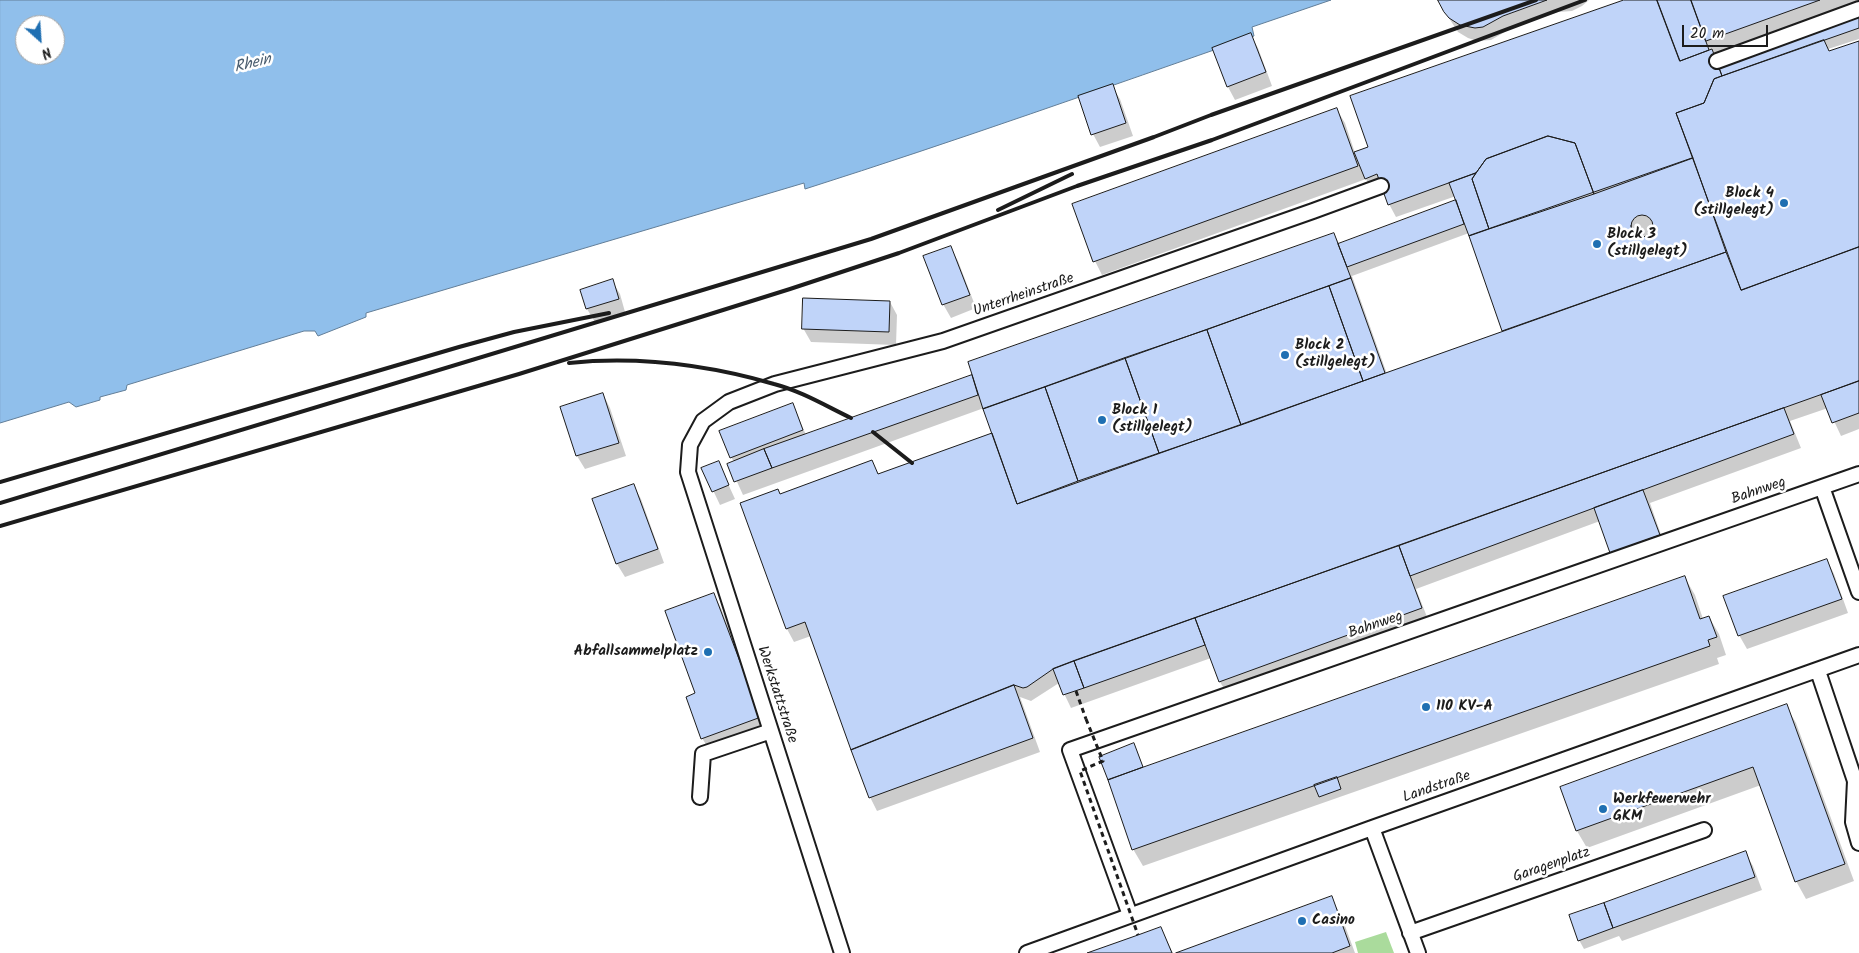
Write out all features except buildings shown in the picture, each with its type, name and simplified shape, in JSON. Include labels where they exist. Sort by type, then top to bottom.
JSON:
[{"type":"lane","points":[[1717,61],[1859,9]]},
{"type":"lane","name":"Unterrheinstraße","points":[[690,445],[703,421],[729,402],[775,384],[943,341],[1381,186]]},
{"type":"lane","name":"Werkstattstraße","points":[[690,445],[688,472],[842,953]]},
{"type":"lane","name":"Bahnweg","points":[[1130,915],[1070,750],[1859,474]]},
{"type":"lane","points":[[1822,487],[1859,592]]},
{"type":"lane","name":"Landstraße","points":[[1027,953],[1372,828],[1859,656]]},
{"type":"lane","points":[[1818,670],[1857,781],[1853,822],[1859,843]]},
{"type":"lane","points":[[700,796],[703,754],[771,731]]},
{"type":"lane","points":[[1372,828],[1418,953]]},
{"type":"lane","name":"Garagenplatz","points":[[1410,933],[1704,830]]},
{"type":"path","points":[[1076,691],[1103,761],[1080,771],[1138,935]]},
{"type":"green space","points":[[1386,932],[1394,953],[1358,953],[1355,942]]},
{"type":"water","name":"Rhein","points":[[0,0],[1331,0],[1252,27],[1254,36],[862,171],[805,189],[804,183],[366,313],[366,317],[318,336],[315,331],[304,331],[127,385],[126,390],[100,397],[100,400],[76,407],[69,402],[0,423]]},
{"type":"railway","points":[[0,503],[871,239],[1211,115],[1536,0]]},
{"type":"railway","points":[[0,526],[519,374],[899,253],[1077,186],[1212,140],[1585,0]]},
{"type":"railway","points":[[998,210],[1072,174]]},
{"type":"railway","points":[[0,482],[459,347],[514,332],[609,313]]},
{"type":"railway","points":[[569,363],[595,361],[647,362],[698,367],[724,372],[784,387],[851,418]]},
{"type":"railway","points":[[873,432],[912,463]]},
{"type":"place","name":"Block 4 (stillgelegt)","points":[[1784,203]]},
{"type":"place","name":"Block 3 (stillgelegt)","points":[[1597,244]]},
{"type":"place","name":"Block 2 (stillgelegt)","points":[[1285,355]]},
{"type":"place","name":"Block 1 (stillgelegt)","points":[[1102,420]]},
{"type":"place","name":"Abfallsammelplatz","points":[[708,652]]},
{"type":"place","name":"110 KV-A","points":[[1426,707]]},
{"type":"place","name":"Werkfeuerwehr GKM","points":[[1603,809]]},
{"type":"place","name":"Casino","points":[[1302,921]]}]
